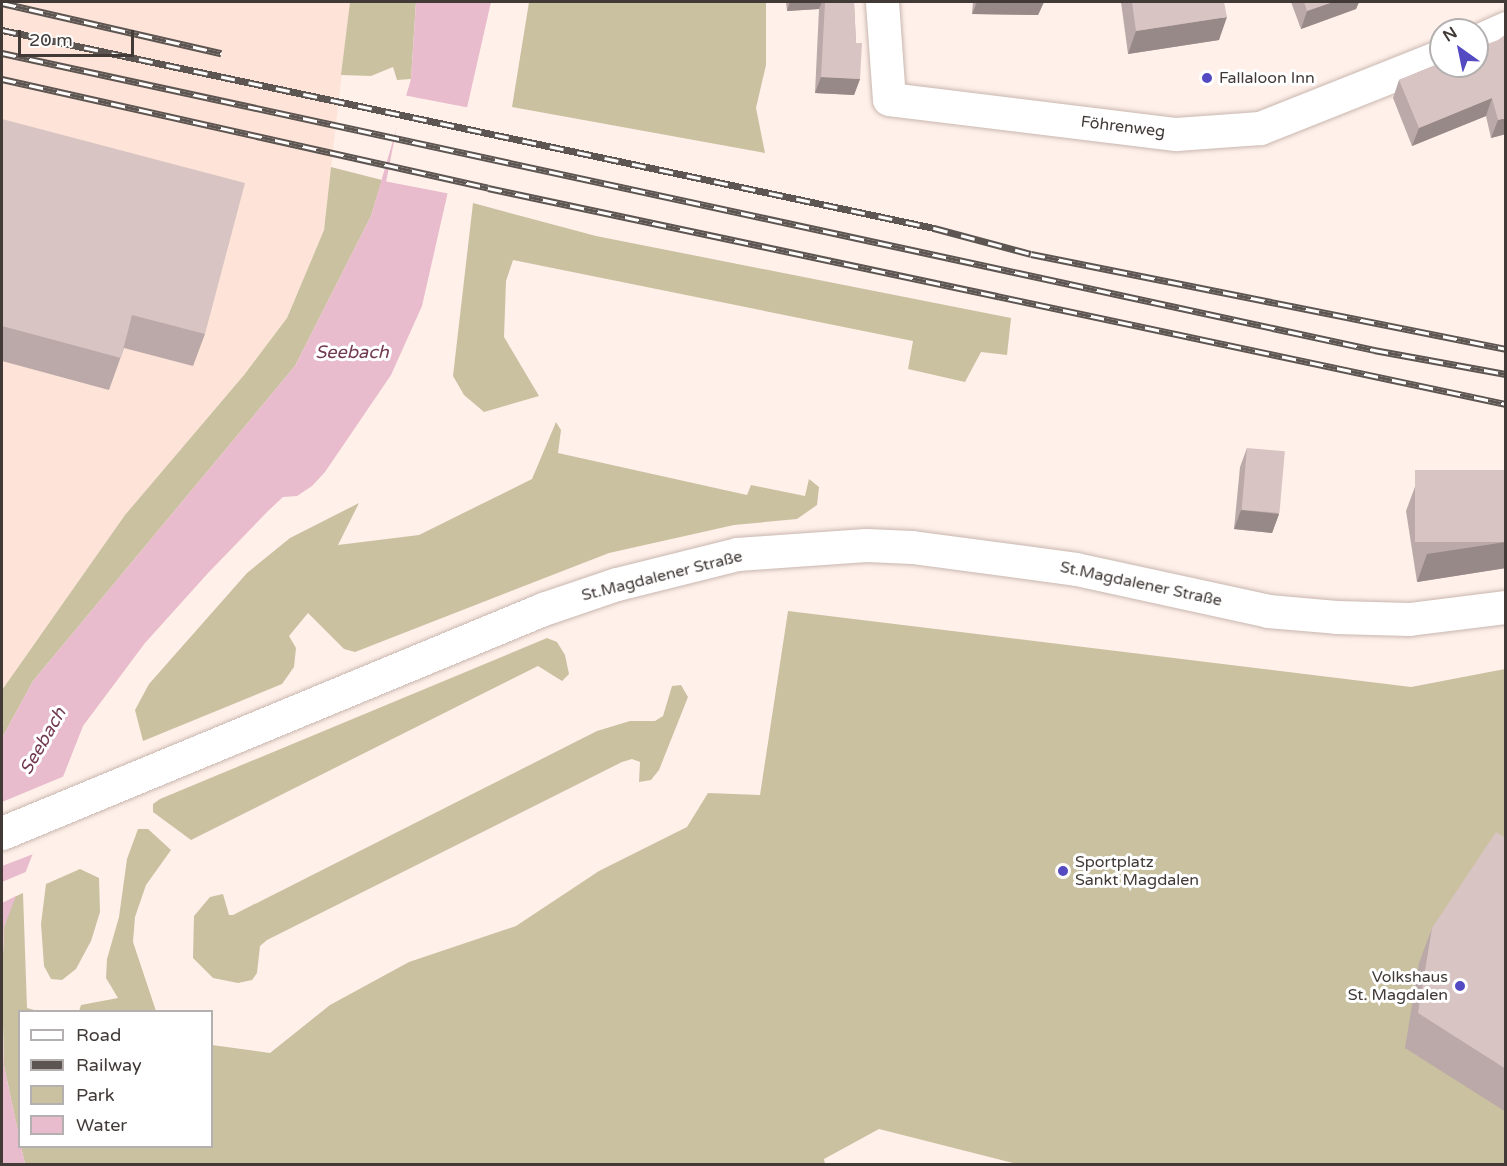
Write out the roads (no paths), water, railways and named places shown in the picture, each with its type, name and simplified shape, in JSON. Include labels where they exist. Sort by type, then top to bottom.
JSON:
[{"type":"street","name":"Föhrenweg","points":[[882,2],[889,99],[1176,134],[1260,128],[1429,61]]},
{"type":"street","points":[[1489,36],[1506,28]]},
{"type":"street","name":"St.Magdalener Straße","points":[[2,833],[135,781],[543,609],[617,584],[737,554],[866,545],[912,547],[1077,569],[1268,611],[1336,617],[1409,619],[1506,607]]},
{"type":"water","name":"Seebach","points":[[416,2],[491,2],[422,306],[391,375],[325,472],[312,486],[297,496],[283,497],[209,572],[145,643],[83,726],[4,927],[2,981],[2,738],[33,681],[295,366],[371,216],[411,79]]},
{"type":"water","points":[[2,1011],[4,1066],[18,1131],[18,1148],[22,1148],[25,1164],[2,1164]]},
{"type":"railway","points":[[2,3],[221,53]]},
{"type":"railway","points":[[2,30],[934,228],[1031,254],[1506,349]]},
{"type":"railway","points":[[2,53],[1374,350],[1506,374]]},
{"type":"railway","points":[[2,79],[488,188],[1506,404]]},
{"type":"place","name":"Fallaloon Inn","points":[[1207,78]]},
{"type":"place","name":"Sportplatz Sankt Magdalen","points":[[1063,871]]},
{"type":"place","name":"Volkshaus St. Magdalen","points":[[1460,986]]}]
